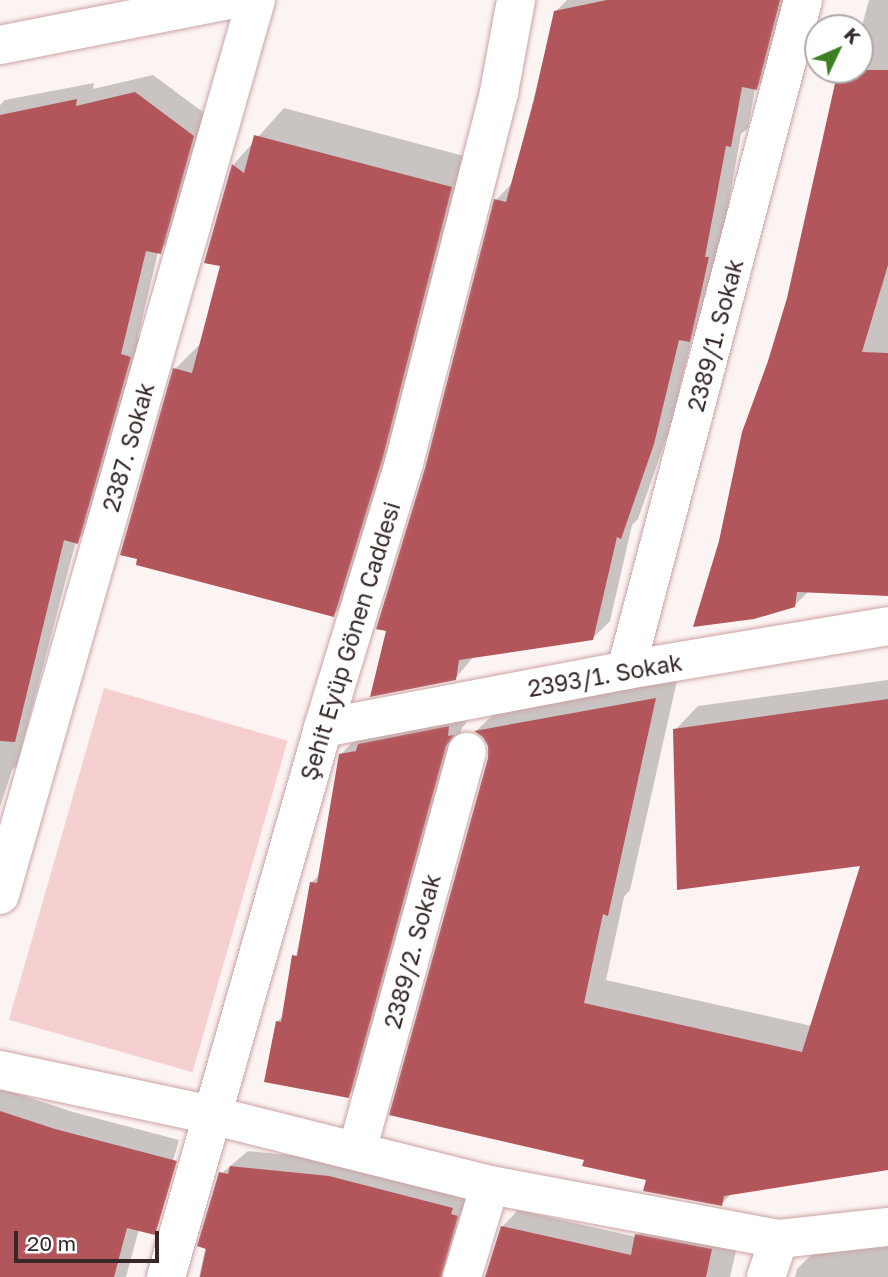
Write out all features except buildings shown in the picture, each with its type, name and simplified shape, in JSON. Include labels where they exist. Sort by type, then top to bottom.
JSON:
[{"type":"street","points":[[0,45],[229,0]]},
{"type":"street","name":"2387. Sokak","points":[[0,895],[256,0]]},
{"type":"street","name":"Şehit Eyüp Gönen Caddesi","points":[[166,1277],[323,727],[404,463],[499,92],[516,0]]},
{"type":"street","name":"2389/1. Sokak","points":[[626,670],[803,0]]},
{"type":"street","name":"2393/1. Sokak","points":[[323,727],[626,670],[888,626]]},
{"type":"street","name":"2389/2. Sokak","points":[[357,1151],[467,752]]},
{"type":"street","points":[[0,1070],[211,1115],[490,1185],[779,1239],[888,1227]]},
{"type":"street","points":[[461,1277],[490,1185]]},
{"type":"street","points":[[766,1277],[779,1239]]},
{"type":"shaded area","points":[[104,688],[288,741],[193,1072],[9,1020]]}]
